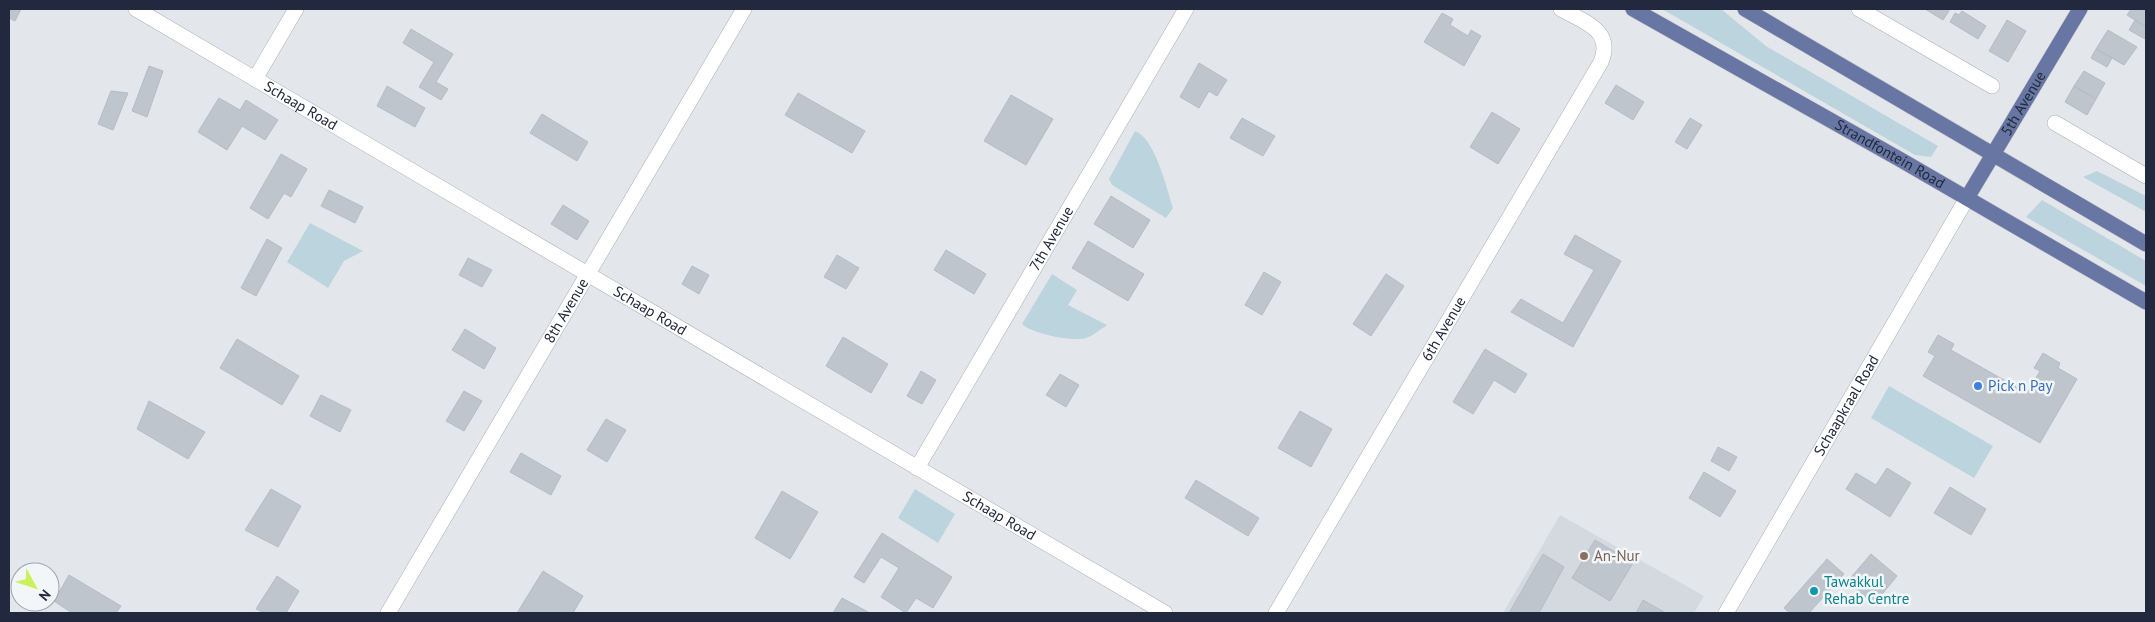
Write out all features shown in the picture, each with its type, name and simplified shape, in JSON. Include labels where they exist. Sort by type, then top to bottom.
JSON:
[{"type":"main road","name":"Strandfontein Road","points":[[1633,9],[1967,198],[2146,302]]},
{"type":"main road","points":[[1745,9],[2146,244]]},
{"type":"main road","name":"5th Avenue","points":[[1967,198],[2080,9]]},
{"type":"street","name":"Schaap Road","points":[[136,9],[1165,613]]},
{"type":"street","points":[[255,79],[296,9]]},
{"type":"street","name":"8th Avenue","points":[[388,613],[744,9]]},
{"type":"street","name":"7th Avenue","points":[[917,468],[1186,9]]},
{"type":"street","name":"6th Avenue","points":[[1276,613],[1601,62],[1605,52],[1602,34],[1561,9]]},
{"type":"street","points":[[1859,9],[1992,86]]},
{"type":"street","points":[[2055,123],[2146,176]]},
{"type":"street","name":"Schaapkraal Road","points":[[1726,613],[1967,198]]},
{"type":"shaded area","points":[[1662,9],[1721,9],[1766,46],[1938,146],[1931,157],[1915,155]]},
{"type":"shaded area","points":[[1135,131],[1149,143],[1164,177],[1173,208],[1166,218],[1112,185],[1109,179]]},
{"type":"shaded area","points":[[2097,171],[2146,196],[2146,212],[2083,177]]},
{"type":"shaded area","points":[[2042,200],[2146,261],[2146,286],[2026,217]]},
{"type":"shaded area","points":[[310,223],[363,251],[344,261],[328,288],[287,262]]},
{"type":"shaded area","points":[[1052,274],[1077,290],[1068,305],[1107,325],[1089,337],[1072,339],[1043,334],[1022,324]]},
{"type":"shaded area","points":[[1889,386],[1993,446],[1974,478],[1871,418]]},
{"type":"shaded area","points":[[915,489],[955,514],[938,543],[898,518]]},
{"type":"shaded area","name":"An-Nur","points":[[1560,515],[1704,596],[1694,613],[1503,613]]},
{"type":"building","points":[[9,9],[21,9],[15,21],[9,18]]},
{"type":"building","points":[[1925,9],[1945,9],[1949,11],[1943,20]]},
{"type":"building","points":[[2131,9],[2146,9],[2146,27],[2127,15]]},
{"type":"building","points":[[1962,11],[1986,26],[1978,39],[1950,22],[1955,13],[1959,15]]},
{"type":"building","points":[[1442,13],[1453,19],[1450,25],[1468,36],[1471,30],[1481,36],[1464,66],[1424,42]]},
{"type":"building","points":[[2007,20],[2026,31],[2008,62],[1989,51]]},
{"type":"building","points":[[2135,20],[2146,27],[2145,39],[2129,30]]},
{"type":"building","points":[[411,29],[453,54],[436,82],[448,89],[441,100],[419,87],[434,62],[403,43]]},
{"type":"building","points":[[2108,30],[2137,47],[2124,65],[2096,49]]},
{"type":"building","points":[[2096,49],[2112,58],[2107,67],[2091,58]]},
{"type":"building","points":[[1199,63],[1227,80],[1217,96],[1209,91],[1199,108],[1180,97]]},
{"type":"building","points":[[149,66],[163,71],[147,117],[132,111]]},
{"type":"building","points":[[2084,71],[2105,83],[2096,99],[2074,86]]},
{"type":"building","points":[[1616,85],[1644,102],[1633,120],[1605,103]]},
{"type":"building","points":[[387,86],[425,108],[415,127],[377,106]]},
{"type":"building","points":[[2074,86],[2096,99],[2087,115],[2065,102]]},
{"type":"building","points":[[111,91],[128,93],[113,130],[98,124]]},
{"type":"building","points":[[798,93],[865,131],[852,153],[785,115]]},
{"type":"building","points":[[1011,95],[1053,119],[1026,165],[984,141]]},
{"type":"building","points":[[219,98],[240,110],[246,100],[278,120],[265,140],[242,126],[227,150],[198,132]]},
{"type":"building","points":[[1492,112],[1520,129],[1498,164],[1470,147]]},
{"type":"building","points":[[542,114],[588,142],[577,161],[530,133]]},
{"type":"building","points":[[1242,118],[1275,136],[1263,156],[1230,138]]},
{"type":"building","points":[[1690,118],[1702,125],[1687,149],[1675,142]]},
{"type":"building","points":[[281,154],[307,169],[291,197],[284,193],[268,219],[250,208]]},
{"type":"building","points":[[329,190],[363,207],[355,223],[321,206]]},
{"type":"building","points":[[1111,196],[1150,220],[1133,248],[1094,224]]},
{"type":"building","points":[[563,205],[589,221],[577,240],[551,224]]},
{"type":"building","points":[[1575,235],[1621,261],[1573,347],[1511,312],[1521,299],[1563,323],[1594,270],[1564,254]]},
{"type":"building","points":[[267,239],[282,248],[256,296],[241,288]]},
{"type":"building","points":[[1088,241],[1144,274],[1128,301],[1072,268]]},
{"type":"building","points":[[946,250],[986,274],[974,294],[934,270]]},
{"type":"building","points":[[837,255],[859,268],[846,289],[824,277]]},
{"type":"building","points":[[468,258],[492,270],[482,287],[459,275]]},
{"type":"building","points":[[692,266],[709,275],[699,294],[682,284]]},
{"type":"building","points":[[1264,272],[1281,282],[1262,315],[1245,305]]},
{"type":"building","points":[[1386,274],[1404,286],[1371,336],[1353,324]]},
{"type":"building","points":[[465,329],[496,348],[484,369],[452,350]]},
{"type":"building","name":"Pick n Pay","points":[[1938,335],[1954,344],[1951,350],[2027,393],[2040,371],[2034,368],[2043,353],[2060,363],[2058,368],[2077,379],[2040,443],[1923,376],[1935,356],[1928,352]]},
{"type":"building","points":[[843,337],[888,364],[871,393],[826,366]]},
{"type":"building","points":[[237,339],[299,376],[282,405],[220,368]]},
{"type":"building","points":[[1485,349],[1527,374],[1515,393],[1494,380],[1473,414],[1453,402]]},
{"type":"building","points":[[921,371],[936,380],[922,404],[907,396]]},
{"type":"building","points":[[1060,374],[1079,385],[1066,407],[1046,395]]},
{"type":"building","points":[[464,391],[482,401],[464,431],[446,421]]},
{"type":"building","points":[[321,395],[351,410],[340,432],[310,416]]},
{"type":"building","points":[[149,401],[205,432],[188,459],[137,429]]},
{"type":"building","points":[[1300,411],[1332,429],[1311,467],[1278,448]]},
{"type":"building","points":[[606,419],[626,430],[607,462],[587,450]]},
{"type":"building","points":[[1718,447],[1737,457],[1729,471],[1711,461]]},
{"type":"building","points":[[521,453],[561,476],[551,495],[510,472]]},
{"type":"building","points":[[1887,468],[1911,483],[1890,517],[1846,489],[1856,473],[1876,485]]},
{"type":"building","points":[[1704,472],[1736,491],[1720,517],[1689,498]]},
{"type":"building","points":[[1196,480],[1259,518],[1248,536],[1185,498]]},
{"type":"building","points":[[1950,487],[1986,509],[1971,535],[1934,513]]},
{"type":"building","points":[[271,489],[301,506],[278,547],[245,530]]},
{"type":"building","points":[[782,491],[818,512],[790,559],[755,538]]},
{"type":"building","points":[[882,533],[952,577],[933,608],[916,598],[906,613],[881,597],[899,568],[881,557],[864,583],[854,577]]},
{"type":"building","points":[[1595,540],[1633,563],[1610,601],[1572,578]]},
{"type":"building","points":[[1543,554],[1564,567],[1539,613],[1509,613]]},
{"type":"building","points":[[1871,554],[1897,576],[1874,604],[1847,582]]},
{"type":"building","name":"Tawakkul Rehab Centre","points":[[1827,559],[1844,574],[1809,613],[1790,613],[1784,608]]},
{"type":"building","points":[[543,571],[583,596],[573,613],[517,613]]},
{"type":"building","points":[[69,575],[121,606],[116,613],[72,613],[60,605],[60,591]]},
{"type":"building","points":[[277,576],[299,591],[286,613],[265,613],[256,609]]},
{"type":"building","points":[[842,598],[870,613],[833,613]]},
{"type":"building","points":[[1643,600],[1664,612],[1636,613]]},
{"type":"place","name":"Pick n Pay","points":[[1978,386]]},
{"type":"place","name":"An-Nur","points":[[1584,556]]},
{"type":"place","name":"Tawakkul Rehab Centre","points":[[1814,591]]}]
